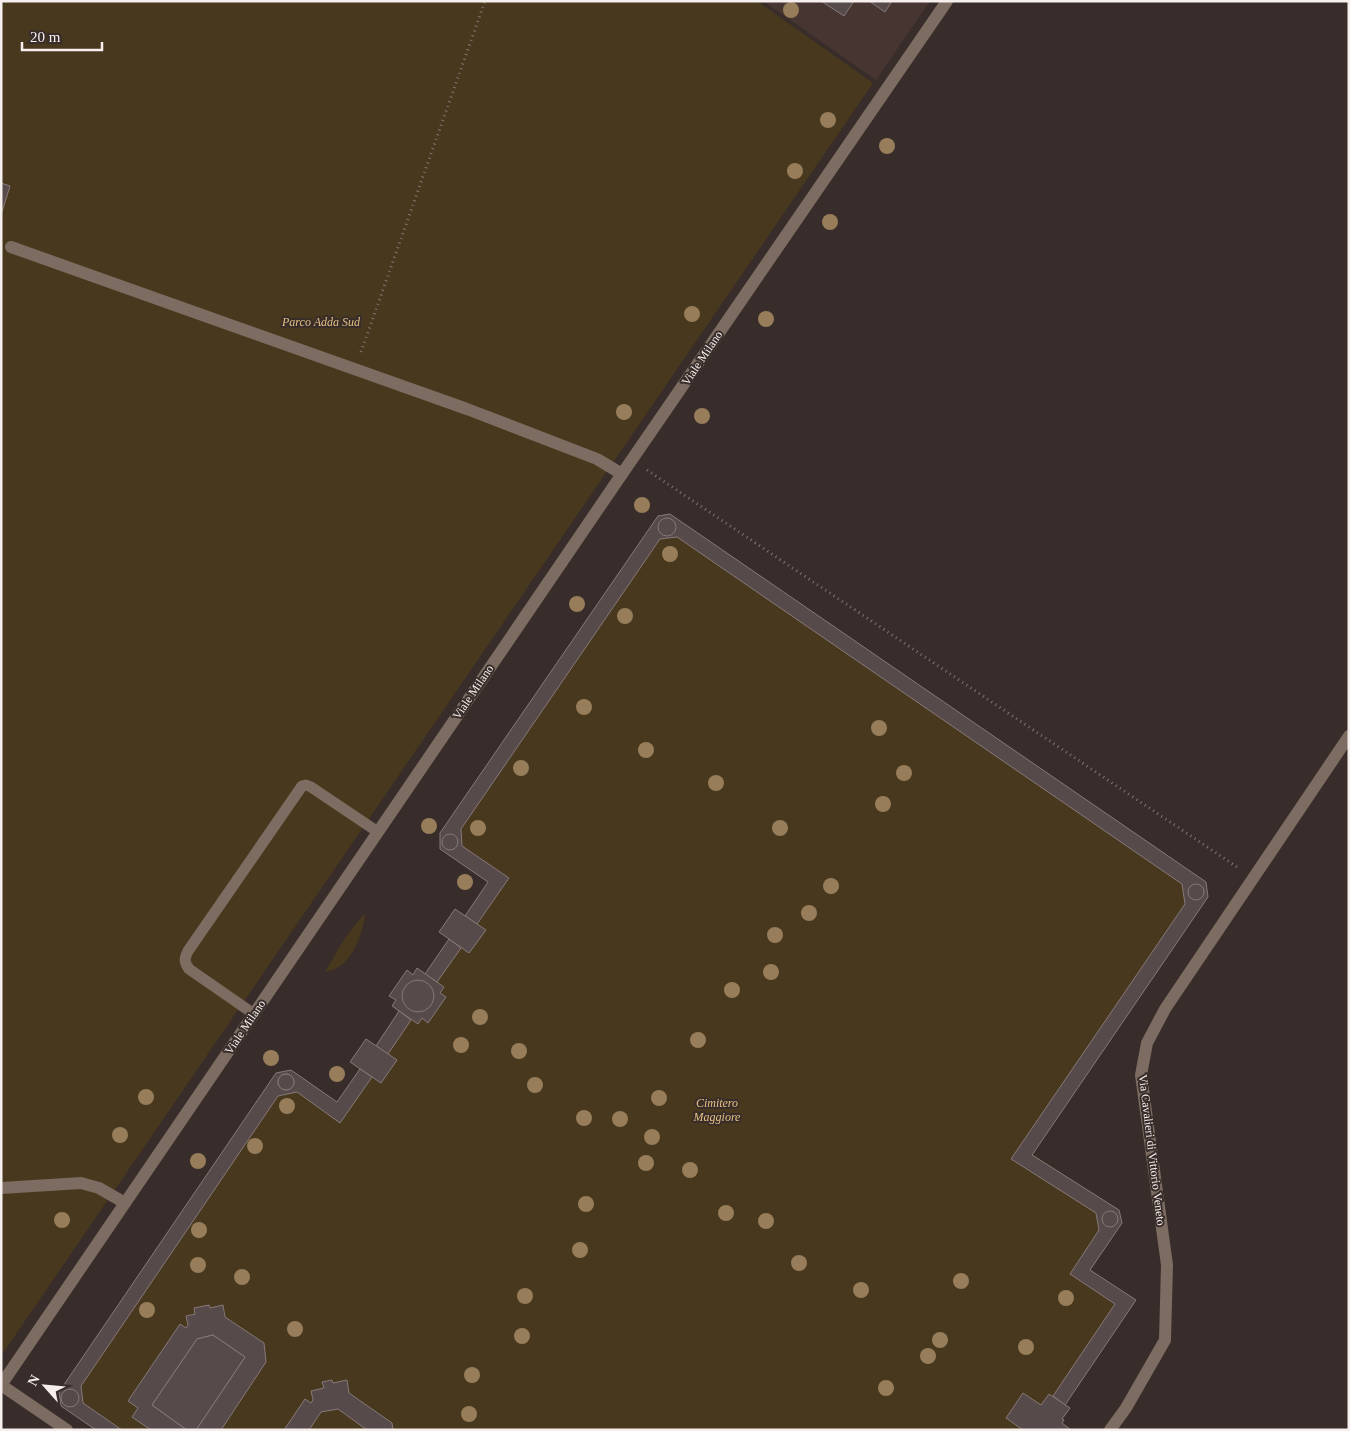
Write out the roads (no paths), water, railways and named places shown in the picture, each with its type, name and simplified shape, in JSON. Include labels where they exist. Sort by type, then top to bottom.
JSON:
[{"type":"street","name":"Viale Milano","points":[[1,1385],[947,1]]},
{"type":"street","points":[[11,247],[467,408],[596,459],[622,474]]},
{"type":"street","name":"Via Cavalieri di Vittorio Veneto","points":[[1110,1430],[1126,1408],[1165,1340],[1167,1265],[1141,1075],[1147,1043],[1166,1008],[1349,736]]},
{"type":"street","points":[[1,1188],[81,1183],[99,1188],[126,1203]]},
{"type":"street","points":[[1,1385],[67,1430]]},
{"type":"lane","points":[[254,1014],[189,969],[185,963],[185,956],[188,951],[302,786],[311,787],[378,832]]},
{"type":"park label","name":"Parco Adda Sud","points":[[321,322]]},
{"type":"park label","name":"Cimitero Maggiore","points":[[717,1110]]}]
